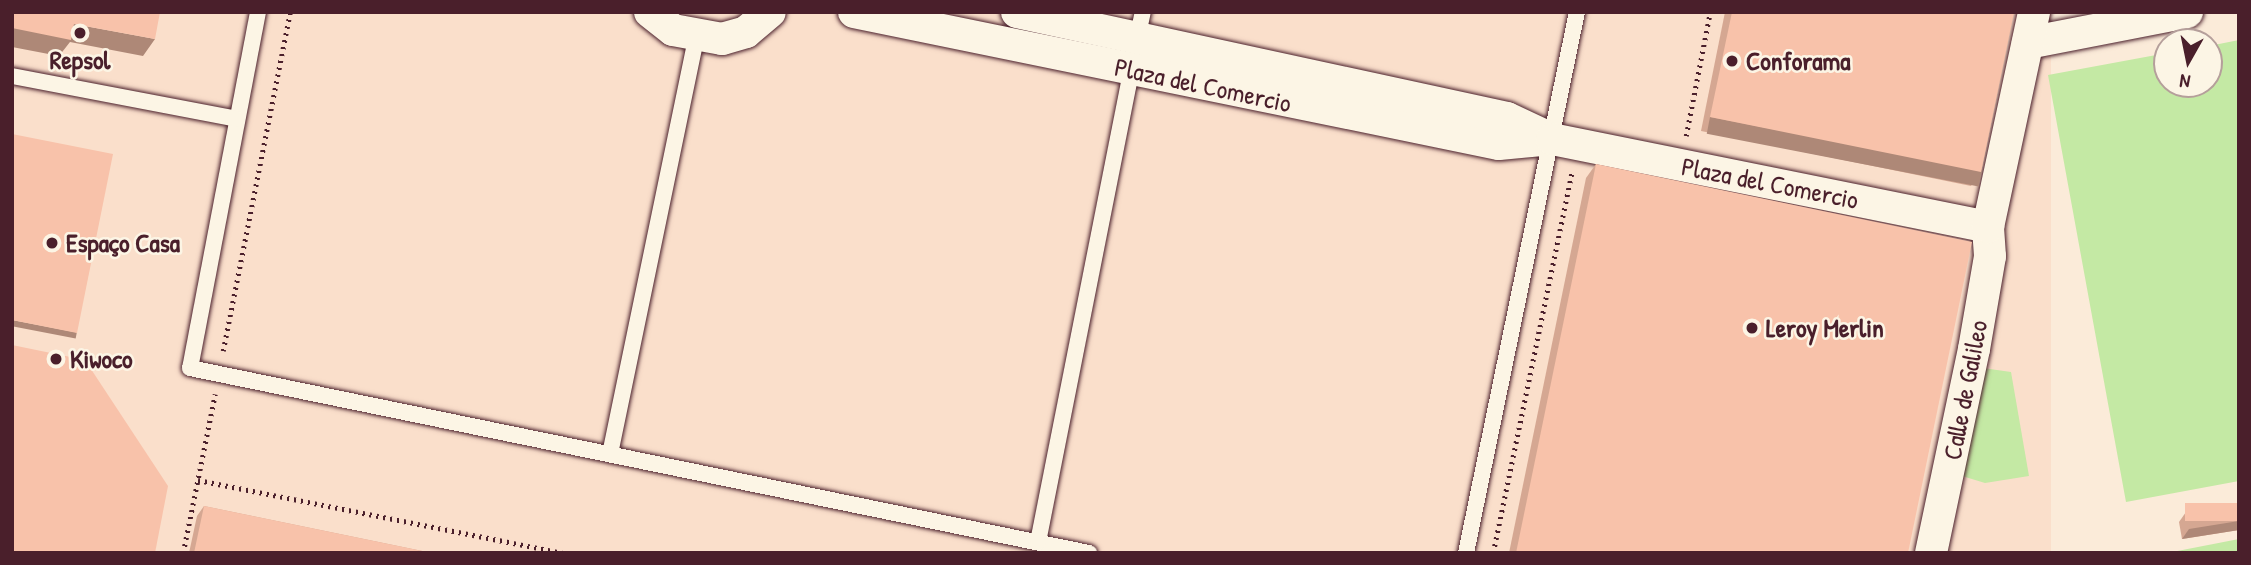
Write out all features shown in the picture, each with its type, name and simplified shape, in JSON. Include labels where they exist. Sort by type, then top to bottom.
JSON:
[{"type":"street","points":[[650,12],[696,39],[746,32],[770,12]]},
{"type":"street","name":"Plaza del Comercio","points":[[854,12],[1132,72],[1499,144],[1552,139],[1988,227]]},
{"type":"street","name":"Plaza del Comercio","points":[[1017,12],[1140,25],[1525,123],[1552,139]]},
{"type":"street","name":"Calle de Galileo","points":[[1931,553],[1974,349],[1990,256],[1988,227],[2034,12]]},
{"type":"street","points":[[2028,43],[2187,12]]},
{"type":"street","name":"Calle de Galileo","points":[[1906,553],[1967,257],[1988,227]]},
{"type":"lane","points":[[258,12],[190,368],[1089,553]]},
{"type":"lane","points":[[1466,553],[1577,12]]},
{"type":"lane","points":[[1038,542],[1140,25]]},
{"type":"lane","points":[[610,454],[696,39]]},
{"type":"lane","points":[[12,76],[237,119]]},
{"type":"path","points":[[183,553],[290,12]]},
{"type":"path","points":[[1673,134],[1686,136],[1710,12]]},
{"type":"path","points":[[1493,553],[1572,171],[1598,162],[1601,149]]},
{"type":"path","points":[[198,480],[564,553]]},
{"type":"shaded area","points":[[12,12],[2051,12],[2051,553],[12,553]]},
{"type":"green space","points":[[2239,40],[2239,481],[2126,502],[2048,75],[2153,56],[2153,98],[2223,98],[2223,43]]},
{"type":"green space","points":[[1983,368],[2011,372],[2029,476],[1985,483],[1962,476]]},
{"type":"green space","points":[[2239,539],[2239,553],[2167,553]]},
{"type":"building","points":[[12,12],[160,12],[155,39],[74,24],[71,40],[12,28]]},
{"type":"building","points":[[1732,12],[2014,12],[1981,172],[1710,117]]},
{"type":"building","name":"Espaço Casa","points":[[12,134],[113,154],[77,333],[12,320]]},
{"type":"building","name":"Leroy Merlin","points":[[1596,164],[1972,242],[1908,553],[1516,553]]},
{"type":"building","points":[[12,345],[85,360],[168,486],[155,553],[12,553]]},
{"type":"building","points":[[2185,503],[2239,503],[2239,521],[2185,521]]},
{"type":"building","points":[[204,506],[432,553],[194,553]]},
{"type":"place","name":"Repsol","points":[[80,33]]},
{"type":"place","name":"Conforama","points":[[1732,61]]},
{"type":"place","name":"Espaço Casa","points":[[52,243]]},
{"type":"place","name":"Leroy Merlin","points":[[1752,328]]},
{"type":"place","name":"Kiwoco","points":[[56,359]]}]
